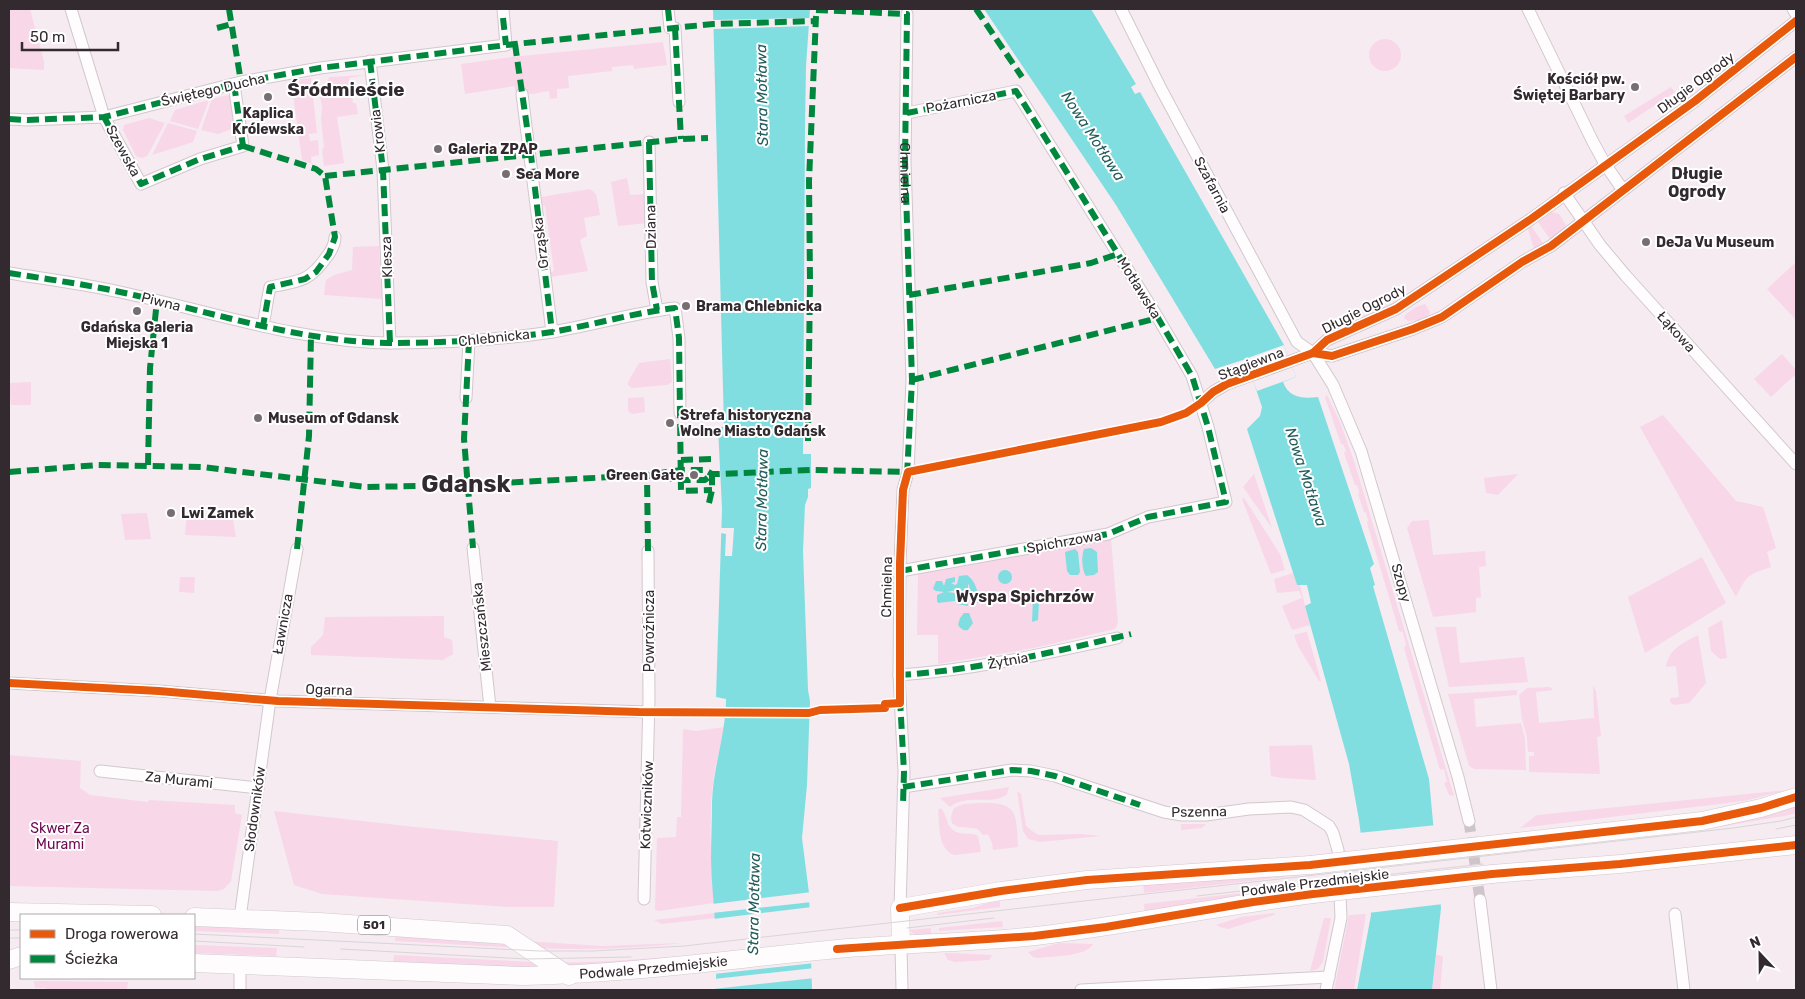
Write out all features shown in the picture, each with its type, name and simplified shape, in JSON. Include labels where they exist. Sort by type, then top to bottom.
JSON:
[{"type":"main road","name":"Podwale Przedmiejskie","points":[[900,908],[1001,891],[1087,880],[1310,866],[1702,821],[1761,808],[1796,796]]},
{"type":"main road","name":"Podwale Przedmiejskie","points":[[195,963],[523,976],[569,976],[686,966],[837,949],[1034,936],[1106,927],[1253,902],[1313,894],[1492,874],[1620,864],[1796,845]]},
{"type":"main road","name":"Chmielna","points":[[900,908],[901,945]]},
{"type":"main road","points":[[9,912],[104,914]]},
{"type":"main road","name":"501","points":[[195,917],[240,918],[508,935],[569,976]]},
{"type":"street","name":"Szewska","points":[[71,9],[104,117],[141,184],[200,159],[243,146],[234,84]]},
{"type":"street","points":[[668,9],[673,28],[679,102]]},
{"type":"street","name":"Szafarnia","points":[[1121,9],[1160,87],[1297,342],[1313,354]]},
{"type":"street","points":[[1528,9],[1605,164],[1622,190]]},
{"type":"street","points":[[1793,9],[1796,14]]},
{"type":"street","name":"Świętego Ducha","points":[[9,119],[104,117],[234,84],[370,61],[506,45],[503,14]]},
{"type":"street","name":"Chmielna","points":[[900,908],[903,787],[899,675],[900,571],[903,490],[908,472],[912,380],[906,161],[907,14]]},
{"type":"street","name":"Długie Ogrody","points":[[1313,354],[1327,340],[1396,309],[1530,219],[1695,101],[1796,21]]},
{"type":"street","name":"Długie Ogrody","points":[[1313,354],[1332,356],[1413,329],[1442,317],[1522,262],[1551,246],[1796,57]]},
{"type":"street","name":"Krowia","points":[[370,61],[383,170]]},
{"type":"street","name":"Pożarnicza","points":[[907,113],[1016,91]]},
{"type":"street","name":"Motławska","points":[[1016,91],[1140,288],[1192,376],[1201,403],[1226,502]]},
{"type":"street","name":"Grząska","points":[[522,94],[552,332]]},
{"type":"street","name":"Dziana","points":[[649,142],[652,282],[657,310]]},
{"type":"street","name":"Klesza","points":[[383,170],[390,343]]},
{"type":"street","name":"Łąkowa","points":[[1564,193],[1600,245],[1641,293],[1796,464]]},
{"type":"street","points":[[263,326],[270,287],[305,279],[316,272],[329,254],[335,237]]},
{"type":"street","name":"Piwna","points":[[9,273],[120,292],[263,326],[312,335]]},
{"type":"street","name":"Chlebnicka","points":[[312,335],[351,341],[390,343],[469,341],[552,332],[674,308],[679,338],[680,413]]},
{"type":"street","points":[[466,398],[469,341]]},
{"type":"street","name":"Stągiewna","points":[[1201,403],[1213,392],[1227,384],[1313,354]]},
{"type":"street","name":"Szopy","points":[[1313,354],[1333,385],[1361,451],[1469,821]]},
{"type":"street","name":"Spichrzowa","points":[[900,571],[1108,534],[1148,517],[1226,502]]},
{"type":"street","name":"Mieszczańska","points":[[473,548],[490,707]]},
{"type":"street","name":"Ławnicza","points":[[270,700],[296,549]]},
{"type":"street","name":"Powroźnicza","points":[[648,551],[649,712]]},
{"type":"street","name":"Żytnia","points":[[899,675],[935,672],[1015,660],[1117,638]]},
{"type":"street","name":"Ogarna","points":[[9,683],[158,691],[270,700],[649,712]]},
{"type":"street","name":"Słodowników","points":[[240,918],[270,700]]},
{"type":"street","name":"Kotwiczników","points":[[644,899],[649,712]]},
{"type":"street","name":"Pszenna","points":[[903,787],[1012,770],[1030,771],[1055,776],[1164,812],[1182,815],[1206,815],[1276,807],[1291,807],[1304,810],[1329,826],[1334,833],[1338,850],[1341,918],[1326,990]]},
{"type":"street","name":"Za Murami","points":[[100,772],[258,788]]},
{"type":"street","points":[[1480,900],[1490,990]]},
{"type":"street","points":[[1675,914],[1684,990]]},
{"type":"street","name":"Chmielna","points":[[901,945],[902,990]]},
{"type":"street","points":[[240,965],[240,990]]},
{"type":"street","points":[[1081,990],[1329,977]]},
{"type":"green space","points":[[9,9],[30,9],[44,61],[44,70],[9,68]]},
{"type":"green space","points":[[1385,39],[1397,43],[1401,55],[1397,67],[1385,71],[1373,67],[1369,55],[1373,43]]},
{"type":"green space","points":[[663,42],[667,65],[634,69],[633,65],[612,67],[612,71],[568,76],[569,88],[557,89],[557,98],[550,99],[549,91],[532,94],[516,93],[514,86],[465,94],[461,64],[511,57]]},
{"type":"green space","points":[[365,75],[349,78],[353,103],[356,103],[358,114],[337,117],[344,163],[324,166],[322,108],[319,90],[322,86],[327,86],[329,77]]},
{"type":"green space","points":[[311,78],[317,133],[309,134],[310,141],[318,140],[319,155],[311,157],[312,164],[302,160],[291,80]]},
{"type":"green space","points":[[1671,87],[1675,92],[1628,123],[1624,116]]},
{"type":"green space","points":[[230,96],[234,128],[218,134],[201,130],[212,99]]},
{"type":"green space","points":[[209,100],[198,129],[170,121],[175,110]]},
{"type":"green space","points":[[149,118],[165,123],[147,156],[142,158],[136,156],[123,130],[124,125]]},
{"type":"green space","points":[[168,123],[197,131],[193,142],[152,155]]},
{"type":"green space","points":[[627,178],[630,195],[646,194],[647,223],[618,226],[611,182]]},
{"type":"green space","points":[[590,189],[596,194],[600,215],[584,218],[587,236],[580,240],[588,271],[551,277],[551,272],[554,271],[545,206],[543,206],[541,197]]},
{"type":"green space","points":[[1552,212],[1559,214],[1566,225],[1565,228],[1550,239],[1538,222]]},
{"type":"green space","points":[[1531,226],[1543,243],[1534,249],[1528,229]]},
{"type":"green space","points":[[379,246],[382,299],[324,295],[326,280],[334,275],[352,270],[353,247]]},
{"type":"green space","points":[[1796,264],[1796,320],[1767,289]]},
{"type":"green space","points":[[1425,304],[1430,312],[1428,316],[1421,320],[1408,321],[1404,318],[1405,315],[1416,307]]},
{"type":"green space","points":[[1782,354],[1796,370],[1796,374],[1771,397],[1754,379]]},
{"type":"green space","points":[[670,359],[672,382],[667,385],[632,388],[628,385],[639,363]]},
{"type":"green space","points":[[31,382],[31,405],[11,405],[9,383]]},
{"type":"green space","points":[[1327,395],[1340,422],[1355,464],[1454,796],[1449,795],[1444,783],[1447,782],[1444,769],[1440,770],[1404,648],[1406,645],[1403,632],[1399,631],[1367,523],[1366,513],[1364,512],[1357,485],[1355,485],[1344,453],[1346,451],[1343,444],[1341,444],[1325,397]]},
{"type":"green space","points":[[644,397],[645,412],[632,414],[628,411],[628,398]]},
{"type":"green space","points":[[1663,415],[1736,501],[1763,507],[1776,548],[1767,552],[1771,567],[1752,574],[1743,584],[1736,597],[1640,427]]},
{"type":"green space","points":[[1254,474],[1272,528],[1243,487]]},
{"type":"green space","points":[[1518,474],[1498,495],[1486,493],[1484,478]]},
{"type":"green space","points":[[1244,498],[1280,554],[1285,570],[1271,574],[1242,499]]},
{"type":"green space","points":[[187,512],[225,514],[225,519],[233,519],[236,537],[185,535]]},
{"type":"green space","points":[[147,513],[151,539],[125,540],[121,514]]},
{"type":"green space","points":[[1429,520],[1433,555],[1485,551],[1486,566],[1479,567],[1481,597],[1476,598],[1476,612],[1433,617],[1407,528],[1412,521]]},
{"type":"green space","points":[[1111,538],[1118,623],[1115,629],[1034,648],[938,664],[938,635],[917,635],[918,573]]},
{"type":"green space","points":[[1702,557],[1726,603],[1645,653],[1628,597]]},
{"type":"green space","points":[[1293,573],[1297,585],[1300,585],[1310,625],[1292,630],[1282,606],[1302,598],[1299,591],[1277,593],[1274,579]]},
{"type":"green space","points":[[180,577],[195,577],[194,593],[179,592]]},
{"type":"green space","points":[[444,616],[444,637],[452,640],[453,654],[443,660],[311,655],[311,647],[323,635],[325,617]]},
{"type":"green space","points":[[1722,620],[1727,658],[1720,659],[1711,651],[1708,628]]},
{"type":"green space","points":[[1435,627],[1456,627],[1460,663],[1524,657],[1528,682],[1449,687]]},
{"type":"green space","points":[[1307,632],[1321,681],[1319,681],[1298,646],[1294,635]]},
{"type":"green space","points":[[1698,635],[1706,683],[1689,703],[1674,705],[1670,702],[1670,698],[1679,697],[1676,666],[1666,667],[1668,660],[1673,651]]},
{"type":"green space","points":[[1593,686],[1596,691],[1601,736],[1597,737],[1600,774],[1529,772],[1529,756],[1534,756],[1534,752],[1528,752],[1519,695],[1527,688],[1550,687],[1553,690],[1536,692],[1539,723],[1594,718]]},
{"type":"green space","points":[[1517,690],[1517,695],[1474,699],[1476,727],[1521,723],[1525,739],[1526,770],[1474,769],[1469,766],[1448,694]]},
{"type":"green space","points":[[725,727],[714,776],[711,807],[711,856],[714,903],[655,910],[657,838],[676,837],[677,817],[681,817],[683,729],[696,731]]},
{"type":"green space","points":[[1312,745],[1316,780],[1271,776],[1269,746]]},
{"type":"green space","name":"Skwer Za Murami","points":[[9,755],[81,761],[80,788],[90,795],[148,802],[149,800],[235,805],[235,813],[242,815],[231,881],[224,889],[217,891],[9,886]]},
{"type":"green space","points":[[1009,787],[1007,794],[1001,798],[964,800],[950,807],[940,798]]},
{"type":"green space","points":[[1787,790],[1744,801],[1520,828],[1537,815]]},
{"type":"green space","points":[[1017,791],[1021,794],[1026,826],[1039,835],[1081,834],[1101,836],[1040,842],[1028,839],[1023,831]]},
{"type":"green space","points":[[997,803],[1009,808],[1016,820],[1018,847],[993,850],[988,834],[983,835],[978,829],[954,824],[951,821],[951,816],[954,808],[964,804]]},
{"type":"green space","points":[[1796,803],[1796,813],[1789,815],[1719,827],[1715,824]]},
{"type":"green space","points":[[941,808],[952,829],[978,836],[981,852],[954,855],[949,852],[940,836],[938,810]]},
{"type":"green space","points":[[274,811],[558,841],[554,907],[508,907],[322,894],[294,885]]},
{"type":"green space","points":[[1181,824],[1206,824],[1202,828],[1181,830]]},
{"type":"green space","points":[[1311,874],[1144,893],[1143,881]]},
{"type":"green space","points":[[1312,885],[1312,887],[1256,893],[1145,914],[1144,904]]},
{"type":"green space","points":[[1000,898],[1000,907],[937,915],[937,913],[973,908]]},
{"type":"green space","points":[[715,913],[716,918],[662,924],[654,920]]},
{"type":"green space","points":[[1275,913],[1274,915],[1228,929],[1216,925],[1241,917]]},
{"type":"green space","points":[[1366,914],[1354,990],[1334,990],[1349,915]]},
{"type":"green space","points":[[1324,918],[1331,918],[1323,962],[1318,969],[1310,971]]},
{"type":"green space","points":[[1002,921],[1003,927],[939,931],[939,928]]},
{"type":"green space","points":[[195,924],[279,926],[279,934],[195,931]]},
{"type":"green space","points":[[931,928],[931,937],[919,936],[909,930]]},
{"type":"green space","points":[[396,933],[602,946],[683,943],[647,947],[575,949],[503,947],[395,941]]},
{"type":"green space","points":[[1059,943],[1093,944],[1083,951],[1068,955],[1038,958],[1033,957],[1028,952]]},
{"type":"green space","points":[[195,945],[277,948],[276,956],[195,953]]},
{"type":"green space","points":[[944,953],[992,955],[989,960],[955,962],[948,960]]},
{"type":"green space","points":[[1436,954],[1443,957],[1440,990],[1432,990]]},
{"type":"green space","points":[[394,955],[552,963],[685,956],[685,958],[611,964],[523,967],[393,963]]},
{"type":"green space","points":[[34,981],[128,982],[127,990],[46,990],[46,988],[35,988]]},
{"type":"water","name":"Stara Motława","points":[[713,9],[810,9],[806,66],[803,454],[811,454],[811,488],[808,489],[805,505],[803,551],[810,701],[807,785],[802,838],[809,893],[812,990],[715,990],[717,958],[711,860],[712,802],[724,725],[726,699],[716,697],[722,509],[718,427],[724,427]]},
{"type":"water","name":"Nowa Motława","points":[[984,9],[1091,9],[1136,84],[1131,87],[1135,94],[1140,92],[1284,345],[1296,377],[1283,382],[1289,391],[1297,396],[1307,398],[1318,397],[1374,564],[1370,568],[1375,585],[1373,586],[1429,779],[1441,908],[1432,990],[1357,990],[1371,915],[1359,820],[1349,764],[1305,606],[1311,603],[1307,585],[1297,585],[1247,429],[1260,416],[1262,407],[1246,359],[1215,369],[1116,205]]},
{"type":"water","points":[[1091,548],[1097,552],[1098,572],[1094,575],[1086,576],[1082,559],[1083,552],[1084,549]]},
{"type":"water","points":[[1075,549],[1078,552],[1080,572],[1078,575],[1070,575],[1067,571],[1065,552]]},
{"type":"water","points":[[1005,570],[1010,572],[1012,577],[1010,582],[1005,584],[1000,582],[998,577],[1000,572]]},
{"type":"water","points":[[967,575],[975,584],[980,603],[971,603],[969,584],[968,606],[957,604],[956,590],[947,592],[955,593],[955,601],[938,603],[937,595],[944,592],[933,589],[936,581],[942,581],[944,586],[946,579],[955,577],[955,582],[951,583],[955,585],[959,576]]},
{"type":"water","points":[[1040,595],[1042,598],[1039,602],[1038,620],[1032,622],[1033,598]]},
{"type":"water","points":[[964,613],[969,613],[973,623],[968,630],[962,629],[958,625]]},
{"type":"pier","points":[[810,18],[809,26],[713,29],[713,20]]},
{"type":"pier","points":[[1284,345],[1296,377],[1257,391],[1245,359]]},
{"type":"pier","points":[[721,528],[734,528],[732,556],[725,556],[726,534],[721,533]]},
{"type":"pier","points":[[1437,825],[1443,904],[1368,913],[1358,833]]},
{"type":"pier","points":[[812,892],[812,902],[712,913],[712,904]]},
{"type":"pier","points":[[812,907],[815,963],[714,974],[713,919]]},
{"type":"pier","points":[[815,968],[815,978],[713,989],[714,979]]},
{"type":"tunnel","points":[[1469,821],[1480,900]]},
{"type":"tram line","points":[[195,934],[540,951],[593,951],[684,946],[1733,828],[1796,817]]},
{"type":"tram line","points":[[1776,829],[1796,825]]},
{"type":"tram line","points":[[1197,896],[1483,864]]},
{"type":"tram line","points":[[907,928],[994,918]]},
{"type":"tram line","points":[[9,930],[20,930]]},
{"type":"tram line","points":[[9,938],[20,938]]},
{"type":"tram line","points":[[195,941],[304,947]]},
{"type":"tram line","points":[[341,949],[526,959],[631,957]]},
{"type":"marked path","points":[[229,9],[241,82]]},
{"type":"marked path","points":[[668,9],[670,28]]},
{"type":"marked path","points":[[976,9],[1022,77]]},
{"type":"marked path","points":[[816,10],[907,14],[905,161],[912,380],[907,475]]},
{"type":"marked path","points":[[808,441],[809,181],[816,16]]},
{"type":"marked path","points":[[503,18],[506,45]]},
{"type":"marked path","points":[[9,119],[104,117],[241,82],[320,68],[515,44],[713,24],[816,21]]},
{"type":"marked path","points":[[217,28],[232,24]]},
{"type":"marked path","points":[[675,28],[681,139]]},
{"type":"marked path","points":[[515,44],[531,155],[552,332]]},
{"type":"marked path","points":[[370,61],[383,170],[390,343]]},
{"type":"marked path","points":[[234,84],[243,146]]},
{"type":"marked path","points":[[900,571],[1108,534],[1148,517],[1226,502],[1208,427],[1192,376],[1158,318],[1016,91],[907,113]]},
{"type":"marked path","points":[[104,117],[141,184],[200,159],[243,146]]},
{"type":"marked path","points":[[325,176],[681,139],[708,138]]},
{"type":"marked path","points":[[649,142],[652,282],[657,310]]},
{"type":"marked path","points":[[243,146],[316,169],[325,176],[335,237],[329,254],[316,272],[305,279],[270,287],[263,326]]},
{"type":"marked path","points":[[909,295],[1091,263],[1118,254]]},
{"type":"marked path","points":[[9,273],[106,289],[288,331],[356,341],[391,343],[512,337],[552,332],[675,308],[679,338],[681,491],[712,490]]},
{"type":"marked path","points":[[148,465],[150,368],[157,300]]},
{"type":"marked path","points":[[912,380],[1158,318]]},
{"type":"marked path","points":[[297,549],[309,436],[311,335]]},
{"type":"marked path","points":[[469,341],[464,439],[473,548]]},
{"type":"marked path","points":[[681,460],[712,459]]},
{"type":"marked path","points":[[9,472],[98,465],[202,467],[366,487],[467,485],[647,475],[681,470],[705,470],[712,474],[811,470],[910,472]]},
{"type":"marked path","points":[[709,503],[712,490],[712,474]]},
{"type":"marked path","points":[[648,551],[647,475],[681,480],[705,480],[712,474]]},
{"type":"marked path","points":[[899,675],[987,665],[1131,634]]},
{"type":"marked path","points":[[900,699],[904,772],[903,804]]},
{"type":"marked path","points":[[903,787],[1012,770],[1031,771],[1055,776],[1140,805]]},
{"type":"cycle path","points":[[9,683],[159,691],[278,701],[639,712],[809,713],[820,710],[885,708],[885,704],[900,703],[900,563],[903,490],[908,472],[1161,422],[1186,413],[1213,392],[1227,384],[1313,353],[1327,340],[1396,309],[1531,219],[1695,101],[1796,21]]},
{"type":"cycle path","points":[[1313,353],[1332,356],[1413,329],[1442,317],[1522,262],[1551,246],[1796,57]]},
{"type":"cycle path","points":[[900,908],[1001,891],[1087,880],[1310,865],[1702,821],[1761,808],[1796,797]]},
{"type":"cycle path","points":[[837,949],[1034,936],[1106,927],[1253,902],[1313,894],[1492,874],[1620,864],[1796,845]]},
{"type":"place","name":"Kościół pw. Świętej Barbary","points":[[1635,87]]},
{"type":"place","name":"Kaplica Królewska","points":[[268,97]]},
{"type":"place","name":"Galeria ZPAP","points":[[438,149]]},
{"type":"place","name":"Sea More","points":[[506,174]]},
{"type":"place","name":"DeJa Vu Museum","points":[[1646,242]]},
{"type":"place","name":"Brama Chlebnicka","points":[[686,306]]},
{"type":"place","name":"Gdańska Galeria Miejska 1","points":[[137,311]]},
{"type":"place","name":"Museum of Gdansk","points":[[258,418]]},
{"type":"place","name":"Strefa historyczna Wolne Miasto Gdańsk","points":[[670,423]]},
{"type":"place","name":"Green Gate","points":[[694,475]]},
{"type":"place","name":"Lwi Zamek","points":[[171,513]]},
{"type":"district","name":"Śródmieście","points":[[346,89]]},
{"type":"district","name":"Długie Ogrody","points":[[1697,182]]},
{"type":"district","name":"Gdansk","points":[[466,484]]},
{"type":"district","name":"Wyspa Spichrzów","points":[[1025,596]]}]
